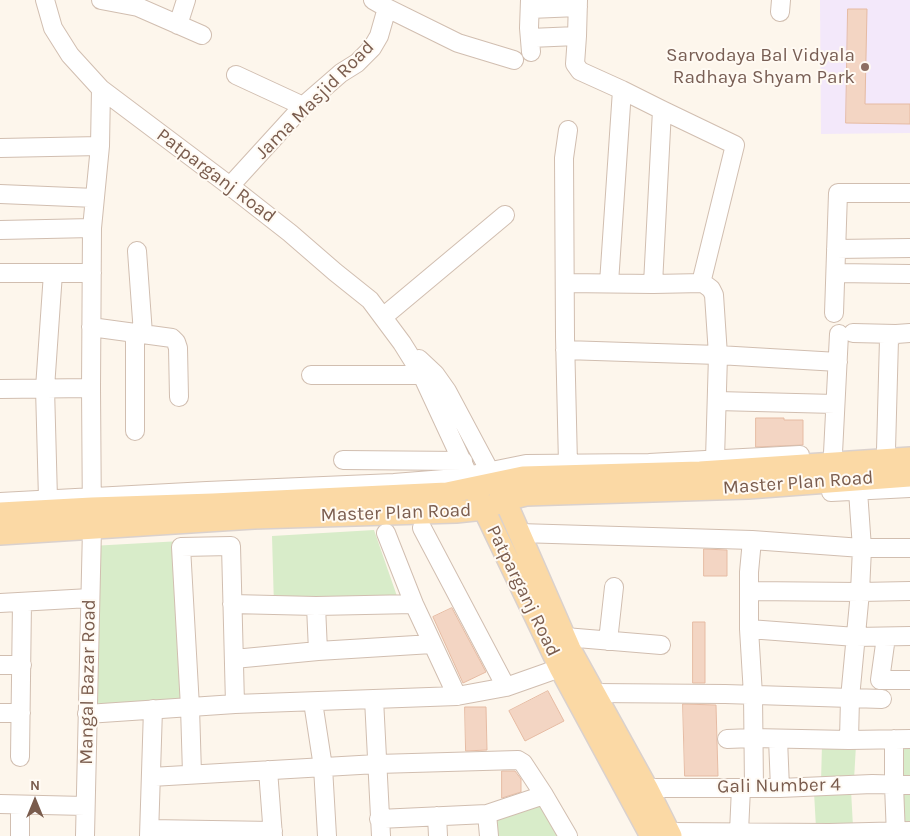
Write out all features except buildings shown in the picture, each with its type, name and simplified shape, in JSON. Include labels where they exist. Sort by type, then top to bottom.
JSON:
[{"type":"main road","name":"Master Plan Road","points":[[92,511],[254,518],[456,512],[484,509],[500,491],[522,477],[700,472],[910,458]]},
{"type":"main road","name":"Master Plan Road","points":[[0,534],[92,511],[447,493],[469,475],[500,491],[526,494],[748,488],[910,476]]},
{"type":"main road","name":"Patparganj Road","points":[[469,475],[484,509],[663,835]]},
{"type":"main road","points":[[500,491],[565,637],[568,664],[594,693],[647,788],[663,835]]},
{"type":"main road","points":[[0,513],[92,511]]},
{"type":"street","name":"Patparganj Road","points":[[45,0],[53,28],[70,54],[101,89],[290,233],[370,300],[402,343],[422,375],[469,475]]},
{"type":"street","points":[[101,0],[138,7],[202,36]]},
{"type":"street","points":[[178,25],[186,0]]},
{"type":"street","points":[[380,4],[458,43],[514,60]]},
{"type":"street","name":"Jama Masjid Road","points":[[230,186],[303,106],[341,73],[357,63],[372,48],[379,36],[380,4]]},
{"type":"street","points":[[577,36],[530,45],[530,5],[578,4],[577,36],[575,64],[580,71],[735,145],[702,279],[703,282]]},
{"type":"street","points":[[236,74],[303,106]]},
{"type":"street","name":"Mangal Bazar Road","points":[[85,836],[92,511],[92,228],[100,146],[101,89]]},
{"type":"street","points":[[609,283],[622,90]]},
{"type":"street","points":[[653,284],[662,110]]},
{"type":"street","points":[[568,130],[564,158],[565,350],[568,464]]},
{"type":"street","points":[[0,148],[100,146]]},
{"type":"street","points":[[834,313],[838,192],[910,193]]},
{"type":"street","points":[[0,194],[95,198]]},
{"type":"street","points":[[383,317],[505,215]]},
{"type":"street","points":[[0,230],[92,228]]},
{"type":"street","points":[[836,250],[910,248]]},
{"type":"street","points":[[135,431],[139,334],[137,251]]},
{"type":"street","points":[[0,273],[92,273]]},
{"type":"street","points":[[48,500],[45,388],[54,273]]},
{"type":"street","points":[[836,273],[910,274]]},
{"type":"street","points":[[565,283],[653,284],[703,282],[711,288],[714,295],[718,355],[715,459]]},
{"type":"street","points":[[91,327],[172,338],[178,348],[179,397]]},
{"type":"street","points":[[833,453],[838,362],[846,333],[903,333]]},
{"type":"street","points":[[886,450],[888,342],[889,339],[903,333]]},
{"type":"street","name":"Patparganj Road","points":[[402,343],[442,383],[500,491]]},
{"type":"street","points":[[565,350],[718,355],[838,362]]},
{"type":"street","points":[[311,376],[422,375]]},
{"type":"street","points":[[0,389],[91,388]]},
{"type":"street","points":[[717,401],[835,404]]},
{"type":"street","points":[[910,448],[649,463],[526,464],[500,491],[541,503],[858,495],[910,497]]},
{"type":"street","points":[[343,460],[469,475]]},
{"type":"street","points":[[858,495],[910,488]]},
{"type":"street","points":[[849,740],[850,698],[860,592],[862,548],[858,495]]},
{"type":"street","points":[[0,502],[48,500],[92,511]]},
{"type":"street","points":[[422,528],[506,687]]},
{"type":"street","points":[[386,533],[414,604],[457,696]]},
{"type":"street","points":[[519,533],[752,540],[862,548],[910,548]]},
{"type":"street","points":[[739,832],[748,788],[753,738],[753,695],[749,629],[749,572],[752,540]]},
{"type":"street","points":[[192,774],[181,547],[231,546],[235,704]]},
{"type":"street","points":[[608,641],[614,587]]},
{"type":"street","points":[[749,590],[910,591]]},
{"type":"street","points":[[0,603],[90,598]]},
{"type":"street","points":[[20,757],[22,602]]},
{"type":"street","points":[[232,604],[316,606],[414,604]]},
{"type":"street","points":[[316,606],[318,651]]},
{"type":"street","points":[[749,629],[856,637],[910,636]]},
{"type":"street","points":[[565,637],[661,645]]},
{"type":"street","points":[[886,637],[880,680],[910,680]]},
{"type":"street","points":[[234,659],[318,651],[432,644]]},
{"type":"street","points":[[87,714],[235,704],[457,696],[506,687],[568,664]]},
{"type":"street","points":[[0,665],[22,665]]},
{"type":"street","points":[[594,693],[882,699]]},
{"type":"street","points":[[374,699],[380,827],[437,816],[487,814],[544,795]]},
{"type":"street","points":[[313,702],[323,766],[327,836]]},
{"type":"street","points":[[153,709],[150,833],[273,834],[268,770]]},
{"type":"street","points":[[0,713],[21,714]]},
{"type":"street","points":[[663,835],[739,832],[901,833],[902,739],[728,739]]},
{"type":"street","points":[[778,739],[780,788]]},
{"type":"street","points":[[151,777],[323,766],[518,760],[544,795],[568,836]]},
{"type":"street","name":"Gali Number 4","points":[[647,788],[780,788],[872,784],[902,785]]},
{"type":"street","points":[[0,804],[85,806]]},
{"type":"street","points":[[20,805],[20,836]]},
{"type":"street","points":[[487,814],[489,836]]},
{"type":"street","points":[[437,816],[438,836]]},
{"type":"shaded area","name":"Sarvodaya Bal Vidyala Radhaya Shyam Park","points":[[820,0],[910,0],[910,133],[821,134]]},
{"type":"green space","points":[[374,530],[398,599],[274,607],[272,536]]},
{"type":"green space","points":[[181,541],[190,707],[87,714],[91,546]]},
{"type":"green space","points":[[902,743],[910,743],[910,779],[899,779]]},
{"type":"green space","points":[[822,744],[856,745],[854,780],[821,782]]},
{"type":"green space","points":[[899,788],[910,789],[910,827],[898,827]]},
{"type":"green space","points":[[851,790],[853,827],[816,828],[814,792]]},
{"type":"green space","points":[[548,798],[569,836],[492,836],[489,815]]},
{"type":"place","name":"Sarvodaya Bal Vidyala Radhaya Shyam Park","points":[[865,67]]}]
